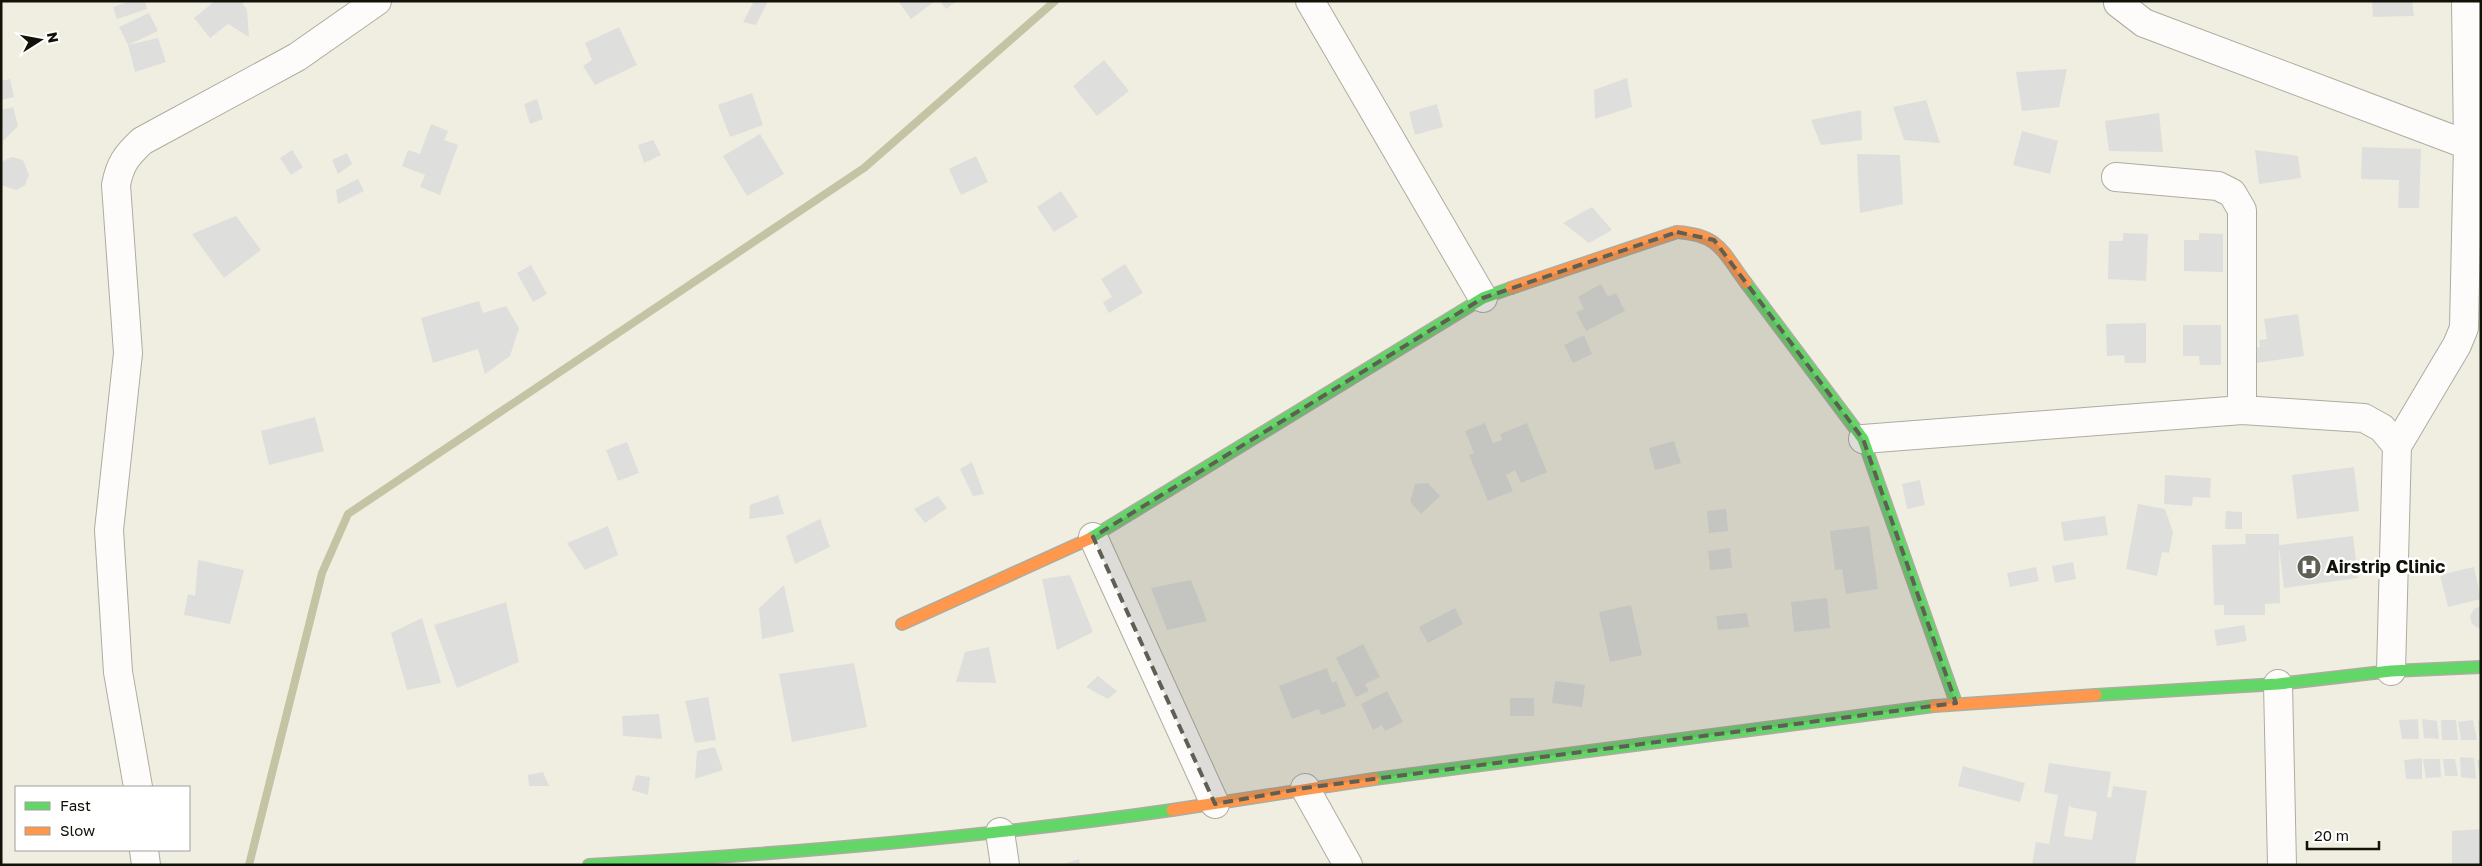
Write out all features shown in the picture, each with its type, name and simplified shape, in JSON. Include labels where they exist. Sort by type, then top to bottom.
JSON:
[{"type":"street","points":[[138,786],[118,672],[109,530],[128,353],[116,185],[120,168],[129,153],[142,142],[297,57],[377,1]]},
{"type":"street","points":[[1310,1],[1483,298]]},
{"type":"street","points":[[2391,671],[2397,446],[2458,344],[2464,328],[2474,147],[2466,1]]},
{"type":"street","points":[[2118,3],[2144,23],[2474,147]]},
{"type":"street","points":[[2116,177],[2218,186],[2232,193],[2242,210],[2242,410]]},
{"type":"street","points":[[902,624],[1093,538],[1483,298],[1677,232],[1693,233],[1714,240],[1863,439],[1956,703]]},
{"type":"street","points":[[1863,439],[2242,410],[2364,418],[2382,428],[2397,446]]},
{"type":"street","points":[[1093,538],[1215,804]]},
{"type":"street","points":[[589,865],[796,859],[1215,804],[1305,788],[1956,703],[2278,684],[2391,671],[2481,667]]},
{"type":"street","points":[[2278,684],[2282,865]]},
{"type":"street","points":[[1305,788],[1348,865]]},
{"type":"street","points":[[1000,832],[1005,865]]},
{"type":"street","points":[[144,851],[146,865]]},
{"type":"highlighted area","points":[[1677,232],[1714,240],[1863,439],[1956,703],[1305,788],[1215,804],[1093,537],[1483,298]]},
{"type":"building","points":[[131,1],[145,1],[147,9],[117,19],[113,7]]},
{"type":"building","points":[[215,1],[241,1],[247,10],[249,37],[228,24],[210,38],[194,18]]},
{"type":"building","points":[[754,1],[768,1],[756,25],[743,22]]},
{"type":"building","points":[[898,1],[935,1],[911,19]]},
{"type":"building","points":[[940,1],[957,1],[946,9]]},
{"type":"building","points":[[2372,1],[2412,1],[2414,16],[2373,17]]},
{"type":"building","points":[[149,13],[158,31],[128,45],[119,27]]},
{"type":"building","points":[[619,27],[637,65],[595,85],[583,66],[592,60],[585,43]]},
{"type":"building","points":[[158,38],[166,62],[135,72],[128,45]]},
{"type":"building","points":[[1104,60],[1129,91],[1097,116],[1073,86]]},
{"type":"building","points":[[2067,69],[2059,107],[2022,111],[2016,72]]},
{"type":"building","points":[[1627,78],[1632,107],[1595,119],[1594,90]]},
{"type":"building","points":[[10,79],[14,97],[1,100],[1,81]]},
{"type":"building","points":[[752,93],[763,125],[730,137],[718,105]]},
{"type":"building","points":[[537,99],[543,119],[530,124],[524,104]]},
{"type":"building","points":[[1926,100],[1940,143],[1904,140],[1893,107]]},
{"type":"building","points":[[1437,104],[1443,127],[1415,135],[1409,112]]},
{"type":"building","points":[[13,107],[18,126],[3,141],[1,110]]},
{"type":"building","points":[[1861,110],[1862,140],[1821,145],[1811,120]]},
{"type":"building","points":[[2159,113],[2163,152],[2109,151],[2105,121]]},
{"type":"building","points":[[431,124],[448,131],[444,140],[458,145],[440,195],[420,187],[425,175],[402,166],[408,150],[420,154]]},
{"type":"building","points":[[2022,131],[2058,141],[2050,174],[2013,165]]},
{"type":"building","points":[[760,134],[784,174],[747,196],[723,156]]},
{"type":"building","points":[[653,140],[661,155],[644,163],[638,145]]},
{"type":"building","points":[[2362,147],[2421,149],[2419,208],[2398,208],[2399,180],[2361,179]]},
{"type":"building","points":[[292,150],[303,167],[291,175],[280,158]]},
{"type":"building","points":[[2255,150],[2298,156],[2301,178],[2259,184]]},
{"type":"building","points":[[347,153],[352,164],[338,174],[332,160]]},
{"type":"building","points":[[1857,154],[1900,155],[1903,204],[1860,213]]},
{"type":"building","points":[[976,156],[988,182],[961,195],[949,169]]},
{"type":"building","points":[[12,157],[23,160],[29,175],[25,185],[16,190],[1,185],[1,162]]},
{"type":"building","points":[[358,179],[364,191],[338,204],[336,190]]},
{"type":"building","points":[[1061,191],[1078,217],[1054,232],[1037,207]]},
{"type":"building","points":[[1592,207],[1612,230],[1589,243],[1563,223]]},
{"type":"building","points":[[236,216],[261,250],[224,278],[192,234]]},
{"type":"building","points":[[2123,233],[2148,234],[2146,281],[2108,279],[2109,241],[2123,241]]},
{"type":"building","points":[[2199,233],[2223,234],[2223,272],[2184,271],[2184,240],[2199,240]]},
{"type":"building","points":[[2474,256],[2481,257],[2481,272],[2471,270]]},
{"type":"building","points":[[1125,264],[1143,293],[1109,313],[1103,302],[1112,297],[1101,279]]},
{"type":"building","points":[[531,265],[547,294],[533,302],[517,273]]},
{"type":"building","points":[[1601,284],[1608,297],[1616,293],[1625,311],[1586,331],[1576,312],[1584,309],[1578,297]]},
{"type":"building","points":[[479,301],[483,313],[506,306],[519,328],[510,356],[485,374],[478,349],[433,363],[421,318]]},
{"type":"building","points":[[2298,314],[2304,356],[2250,364],[2248,349],[2260,347],[2259,340],[2267,339],[2264,319]]},
{"type":"building","points":[[2146,323],[2146,363],[2125,363],[2124,355],[2107,356],[2106,324]]},
{"type":"building","points":[[2183,325],[2221,325],[2221,365],[2200,365],[2199,356],[2183,356]]},
{"type":"building","points":[[1584,335],[1592,354],[1573,363],[1564,345]]},
{"type":"building","points":[[315,417],[324,451],[269,465],[261,431]]},
{"type":"building","points":[[1485,423],[1493,443],[1502,440],[1500,434],[1527,423],[1547,472],[1521,483],[1515,470],[1506,475],[1513,491],[1488,501],[1469,455],[1474,453],[1465,431]]},
{"type":"building","points":[[1674,441],[1681,463],[1655,470],[1649,448]]},
{"type":"building","points":[[627,442],[639,473],[618,481],[606,450]]},
{"type":"building","points":[[972,462],[984,494],[973,496],[960,469]]},
{"type":"building","points":[[2354,467],[2359,511],[2297,519],[2292,475]]},
{"type":"building","points":[[2165,475],[2211,478],[2210,498],[2193,497],[2192,506],[2164,504]]},
{"type":"building","points":[[1920,480],[1925,505],[1907,509],[1902,484]]},
{"type":"building","points":[[1428,483],[1440,496],[1421,514],[1410,502],[1415,484]]},
{"type":"building","points":[[778,495],[784,514],[749,519],[750,505]]},
{"type":"building","points":[[938,496],[947,508],[925,523],[914,509]]},
{"type":"building","points":[[2138,504],[2165,509],[2173,532],[2169,553],[2162,552],[2157,576],[2126,569]]},
{"type":"building","points":[[1726,509],[1728,531],[1709,533],[1707,511]]},
{"type":"building","points":[[2226,511],[2242,512],[2242,529],[2225,529]]},
{"type":"building","points":[[2105,516],[2108,535],[2064,541],[2061,522]]},
{"type":"building","points":[[820,519],[830,547],[795,564],[786,536]]},
{"type":"building","points":[[608,526],[618,555],[585,570],[567,543]]},
{"type":"building","points":[[1869,526],[1878,589],[1846,594],[1842,569],[1835,570],[1830,531]]},
{"type":"building","points":[[2245,534],[2279,534],[2279,545],[2353,536],[2358,578],[2284,588],[2279,548],[2280,603],[2265,604],[2265,615],[2224,615],[2224,605],[2214,605],[2212,545],[2246,544]]},
{"type":"building","points":[[1730,548],[1732,568],[1710,570],[1708,551]]},
{"type":"building","points":[[198,560],[244,570],[230,624],[184,615],[188,594],[195,596]]},
{"type":"building","points":[[2073,562],[2076,579],[2055,583],[2052,566]]},
{"type":"building","points":[[2036,567],[2039,581],[2010,587],[2007,573]]},
{"type":"building","points":[[2474,567],[2481,599],[2448,607],[2440,575]]},
{"type":"building","points":[[1070,575],[1093,632],[1057,650],[1042,579]]},
{"type":"building","points":[[1191,580],[1207,621],[1167,630],[1151,588]]},
{"type":"building","points":[[784,585],[794,632],[762,639],[759,608]]},
{"type":"building","points":[[1827,598],[1830,628],[1794,632],[1791,602]]},
{"type":"building","points":[[506,602],[519,662],[457,688],[434,625]]},
{"type":"building","points":[[1631,605],[1642,655],[1610,662],[1599,612]]},
{"type":"building","points":[[2481,606],[2481,630],[2472,624],[2470,616],[2474,609]]},
{"type":"building","points":[[1455,608],[1463,624],[1428,643],[1419,627]]},
{"type":"building","points":[[1747,613],[1749,627],[1718,630],[1716,616]]},
{"type":"building","points":[[422,618],[441,683],[407,690],[391,633]]},
{"type":"building","points":[[2244,625],[2247,641],[2217,646],[2214,630]]},
{"type":"building","points":[[1363,644],[1380,677],[1365,684],[1369,691],[1356,697],[1336,658]]},
{"type":"building","points":[[989,647],[996,683],[956,682],[965,652]]},
{"type":"building","points":[[854,663],[867,727],[792,742],[779,674]]},
{"type":"building","points":[[1327,668],[1332,683],[1336,681],[1346,706],[1321,715],[1319,709],[1292,719],[1279,686]]},
{"type":"building","points":[[1098,676],[1117,691],[1108,699],[1086,687]]},
{"type":"building","points":[[1555,681],[1585,685],[1582,707],[1552,703]]},
{"type":"building","points":[[1387,691],[1403,722],[1385,731],[1382,725],[1373,730],[1361,704]]},
{"type":"building","points":[[708,697],[716,740],[695,743],[685,701]]},
{"type":"building","points":[[1510,698],[1534,698],[1534,716],[1510,716]]},
{"type":"building","points":[[659,714],[662,739],[623,736],[622,716]]},
{"type":"building","points":[[2418,719],[2419,739],[2402,739],[2399,720]]},
{"type":"building","points":[[2422,719],[2437,721],[2439,739],[2424,738]]},
{"type":"building","points":[[2441,720],[2456,720],[2458,740],[2442,740]]},
{"type":"building","points":[[2473,720],[2477,740],[2461,740],[2458,722]]},
{"type":"building","points":[[2481,720],[2481,735],[2479,735],[2478,721]]},
{"type":"building","points":[[715,747],[723,770],[695,779],[697,751]]},
{"type":"building","points":[[2460,757],[2474,758],[2476,779],[2461,777]]},
{"type":"building","points":[[2422,758],[2422,779],[2406,779],[2404,760]]},
{"type":"building","points":[[2423,759],[2440,759],[2441,777],[2426,778]]},
{"type":"building","points":[[2443,759],[2455,759],[2458,776],[2445,776]]},
{"type":"building","points":[[2477,760],[2481,760],[2481,778],[2480,778]]},
{"type":"building","points":[[2049,763],[2111,772],[2107,797],[2111,798],[2113,786],[2147,791],[2135,865],[2032,865],[2036,842],[2049,844],[2058,795],[2044,792]],"holes":[[[2070,801],[2070,807],[2097,812],[2092,840],[2064,836]]]},
{"type":"building","points":[[1963,766],[2025,783],[2020,802],[1958,786]]},
{"type":"building","points":[[543,772],[549,786],[529,786],[528,775]]},
{"type":"building","points":[[636,775],[650,777],[648,795],[632,790]]},
{"type":"building","points":[[2481,829],[2481,865],[2452,865],[2452,831]]},
{"type":"building","points":[[1079,859],[1080,865],[1064,865],[1064,864]]},
{"type":"waterway","points":[[249,865],[322,573],[348,514],[864,168],[1055,1]]},
{"type":"traffic: fast","points":[[1746,283],[1863,439],[1956,703]]},
{"type":"traffic: fast","points":[[1089,539],[1483,298],[1511,288]]},
{"type":"traffic: fast","points":[[2096,695],[2278,684],[2391,671],[2481,667]]},
{"type":"traffic: fast","points":[[1374,779],[1934,706]]},
{"type":"traffic: fast","points":[[589,865],[881,844],[1026,829],[1172,810]]},
{"type":"traffic: slow","points":[[1511,288],[1677,232],[1703,237],[1711,241],[1725,254],[1746,283]]},
{"type":"traffic: slow","points":[[902,624],[1089,539]]},
{"type":"traffic: slow","points":[[1934,706],[2096,695]]},
{"type":"traffic: slow","points":[[1172,810],[1374,779]]},
{"type":"place","name":"Airstrip Clinic","points":[[2309,567]]}]
